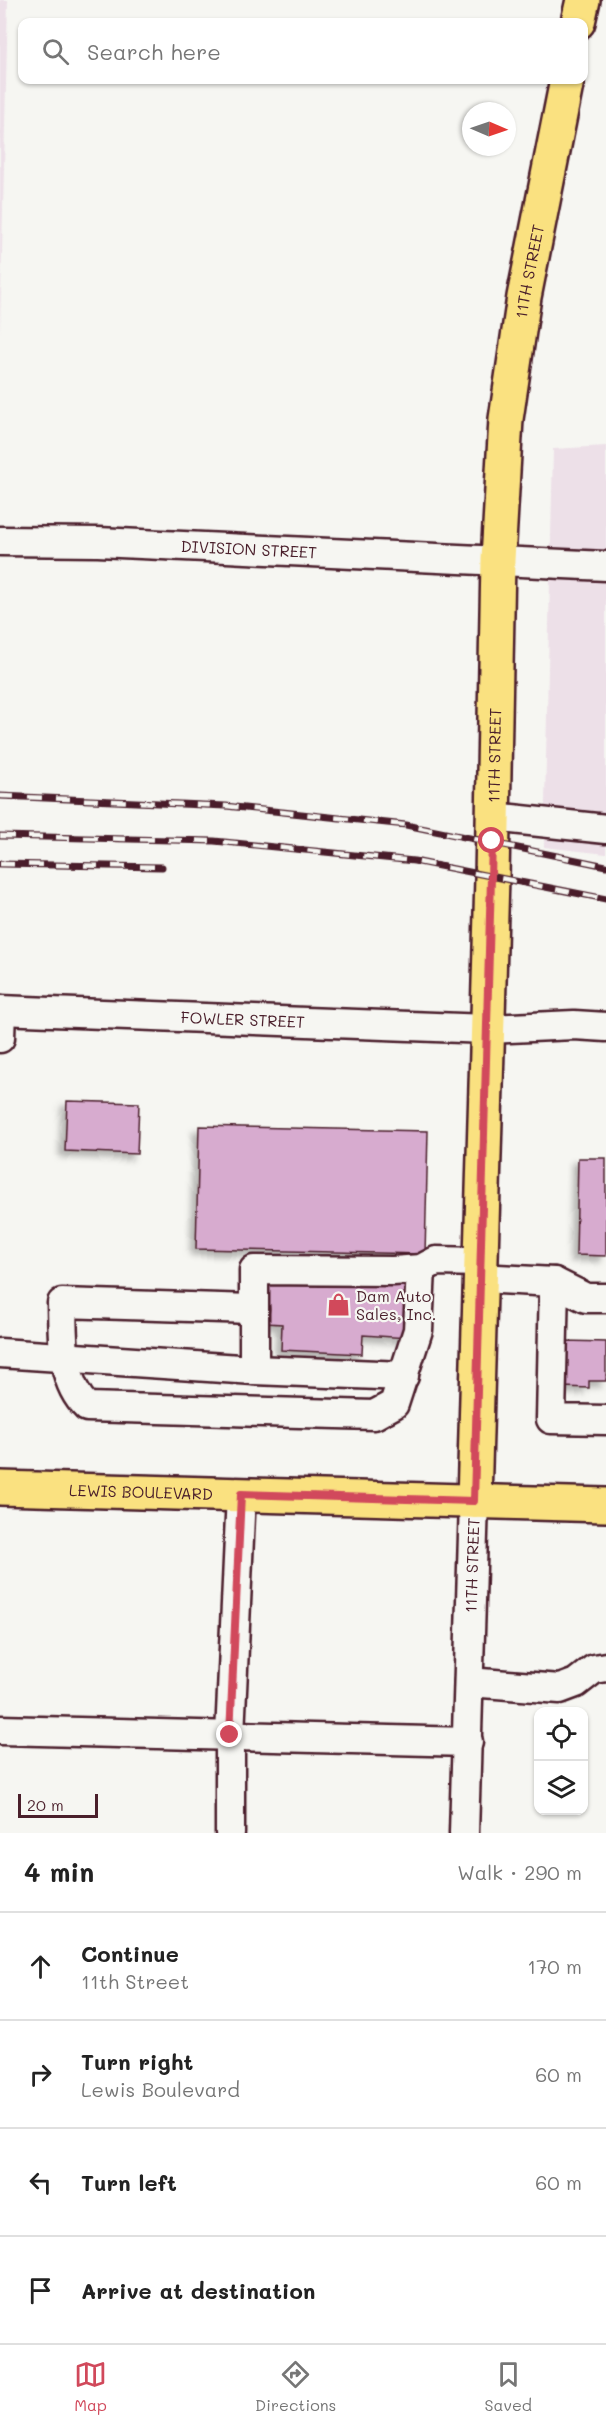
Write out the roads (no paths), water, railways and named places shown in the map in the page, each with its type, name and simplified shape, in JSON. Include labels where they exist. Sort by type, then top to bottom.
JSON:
[{"type":"main road","points":[[579,18],[583,0]]},
{"type":"main road","name":"11TH STREET","points":[[474,1501],[498,560],[506,419],[524,297],[566,84]]},
{"type":"main road","name":"LEWIS BOULEVARD","points":[[0,1488],[606,1505]]},
{"type":"street","name":"DIVISION STREET","points":[[0,541],[98,542],[606,566]]},
{"type":"street","points":[[493,817],[606,829]]},
{"type":"street","name":"FOWLER STREET","points":[[0,1019],[487,1029],[574,1025],[606,1027]]},
{"type":"street","points":[[254,1370],[254,1270],[393,1271],[422,1269],[436,1261],[554,1282],[586,1298],[606,1298]]},
{"type":"street","points":[[254,1309],[62,1303],[63,1355],[79,1398],[87,1407],[374,1415],[394,1404],[404,1376],[418,1330],[422,1269]]},
{"type":"street","points":[[554,1282],[551,1419],[606,1420]]},
{"type":"street","points":[[0,1353],[63,1355],[254,1370],[404,1376]]},
{"type":"street","points":[[230,1833],[230,1735],[241,1494]]},
{"type":"street","name":"11TH STREET","points":[[464,1833],[474,1501]]},
{"type":"street","points":[[469,1682],[560,1689],[576,1683],[594,1669],[606,1667]]},
{"type":"street","points":[[0,1730],[468,1742]]},
{"type":"railway","points":[[0,796],[226,806],[406,825],[606,866]]},
{"type":"railway","points":[[0,836],[214,841],[414,861],[606,899]]},
{"type":"railway","points":[[0,864],[162,867]]},
{"type":"place","name":"Dam Auto Sales, Inc.","points":[[338,1305]]}]
